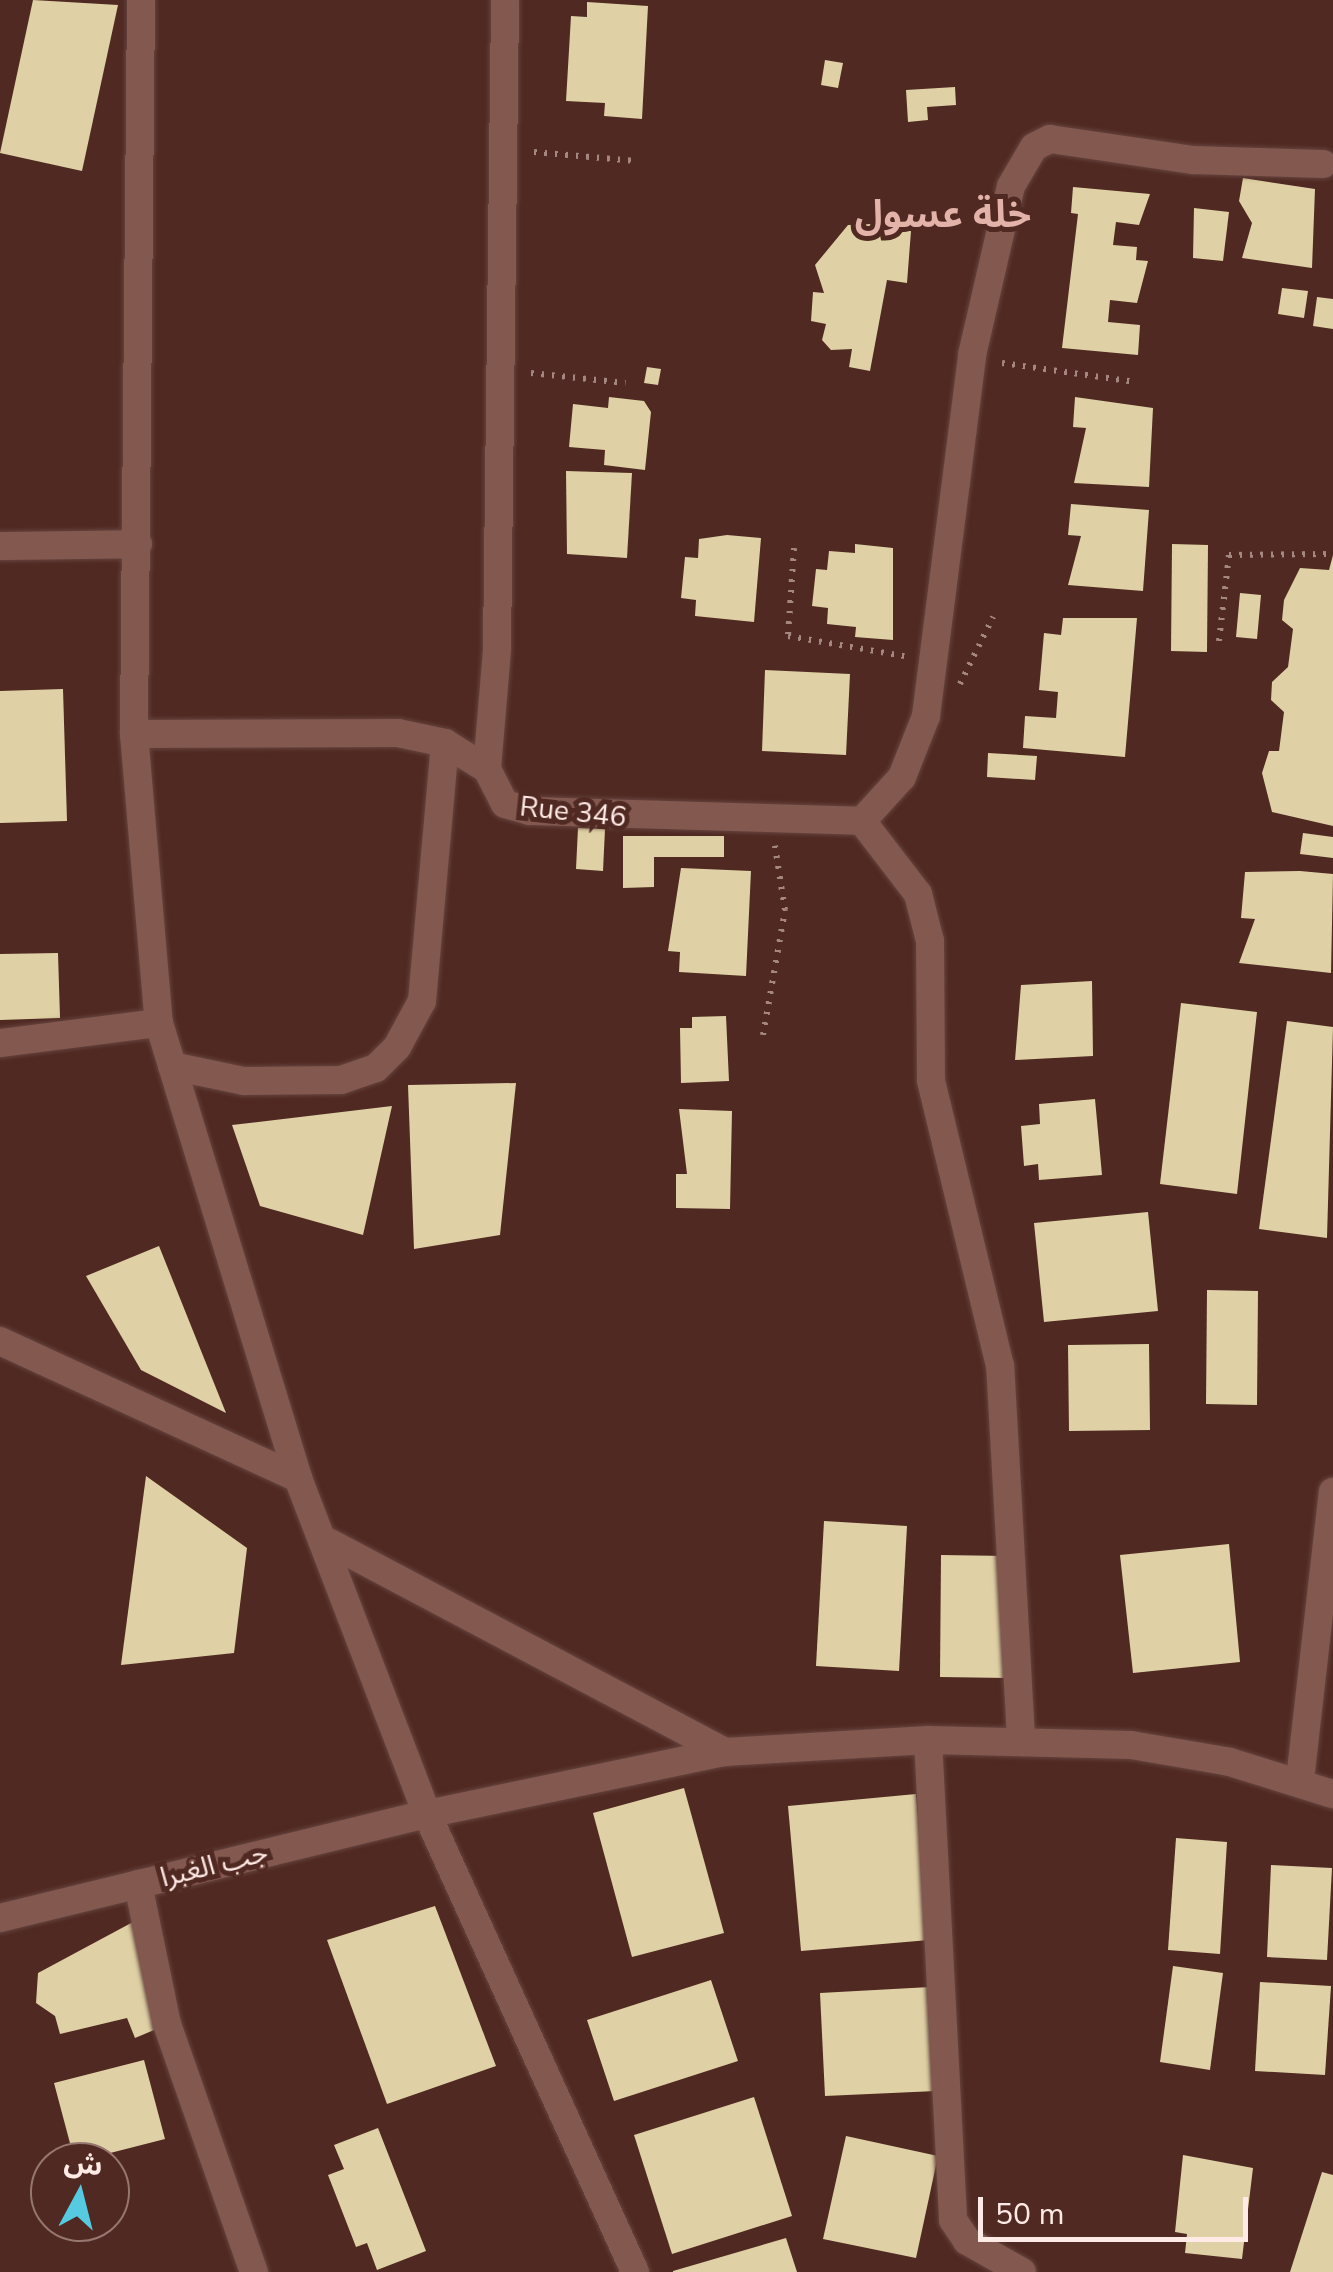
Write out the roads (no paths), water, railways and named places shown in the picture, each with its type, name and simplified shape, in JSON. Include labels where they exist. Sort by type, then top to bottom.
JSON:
[{"type":"street","points":[[141,0],[134,734],[159,1023],[298,1478],[330,1543],[428,1814],[635,2272]]},
{"type":"street","points":[[487,769],[500,370],[505,0]]},
{"type":"street","points":[[1021,1738],[1000,1366],[931,1080],[930,941],[918,894],[862,821],[902,777],[936,659],[972,356],[1011,186],[1034,147],[1050,138],[1193,160],[1323,164]]},
{"type":"street","points":[[0,546],[138,544]]},
{"type":"street","name":"Rue 346","points":[[134,734],[327,728],[445,743],[487,769],[505,804],[530,811],[772,825],[862,821]]},
{"type":"street","points":[[172,1066],[244,1081],[341,1080],[376,1068],[397,1046],[422,1001],[445,743]]},
{"type":"street","points":[[0,1043],[159,1023]]},
{"type":"street","points":[[0,1341],[298,1478]]},
{"type":"street","points":[[1300,1780],[1333,1492]]},
{"type":"street","points":[[330,1543],[725,1752]]},
{"type":"street","name":"جب الغبرا","points":[[0,1918],[428,1814],[725,1752],[1021,1738],[1131,1745],[1300,1780],[1333,1794]]},
{"type":"street","points":[[928,1740],[953,2220],[967,2241],[1022,2272]]},
{"type":"street","points":[[138,1884],[167,2024],[254,2272]]},
{"type":"district","name":"خلة عسول","points":[[943,215]]}]
